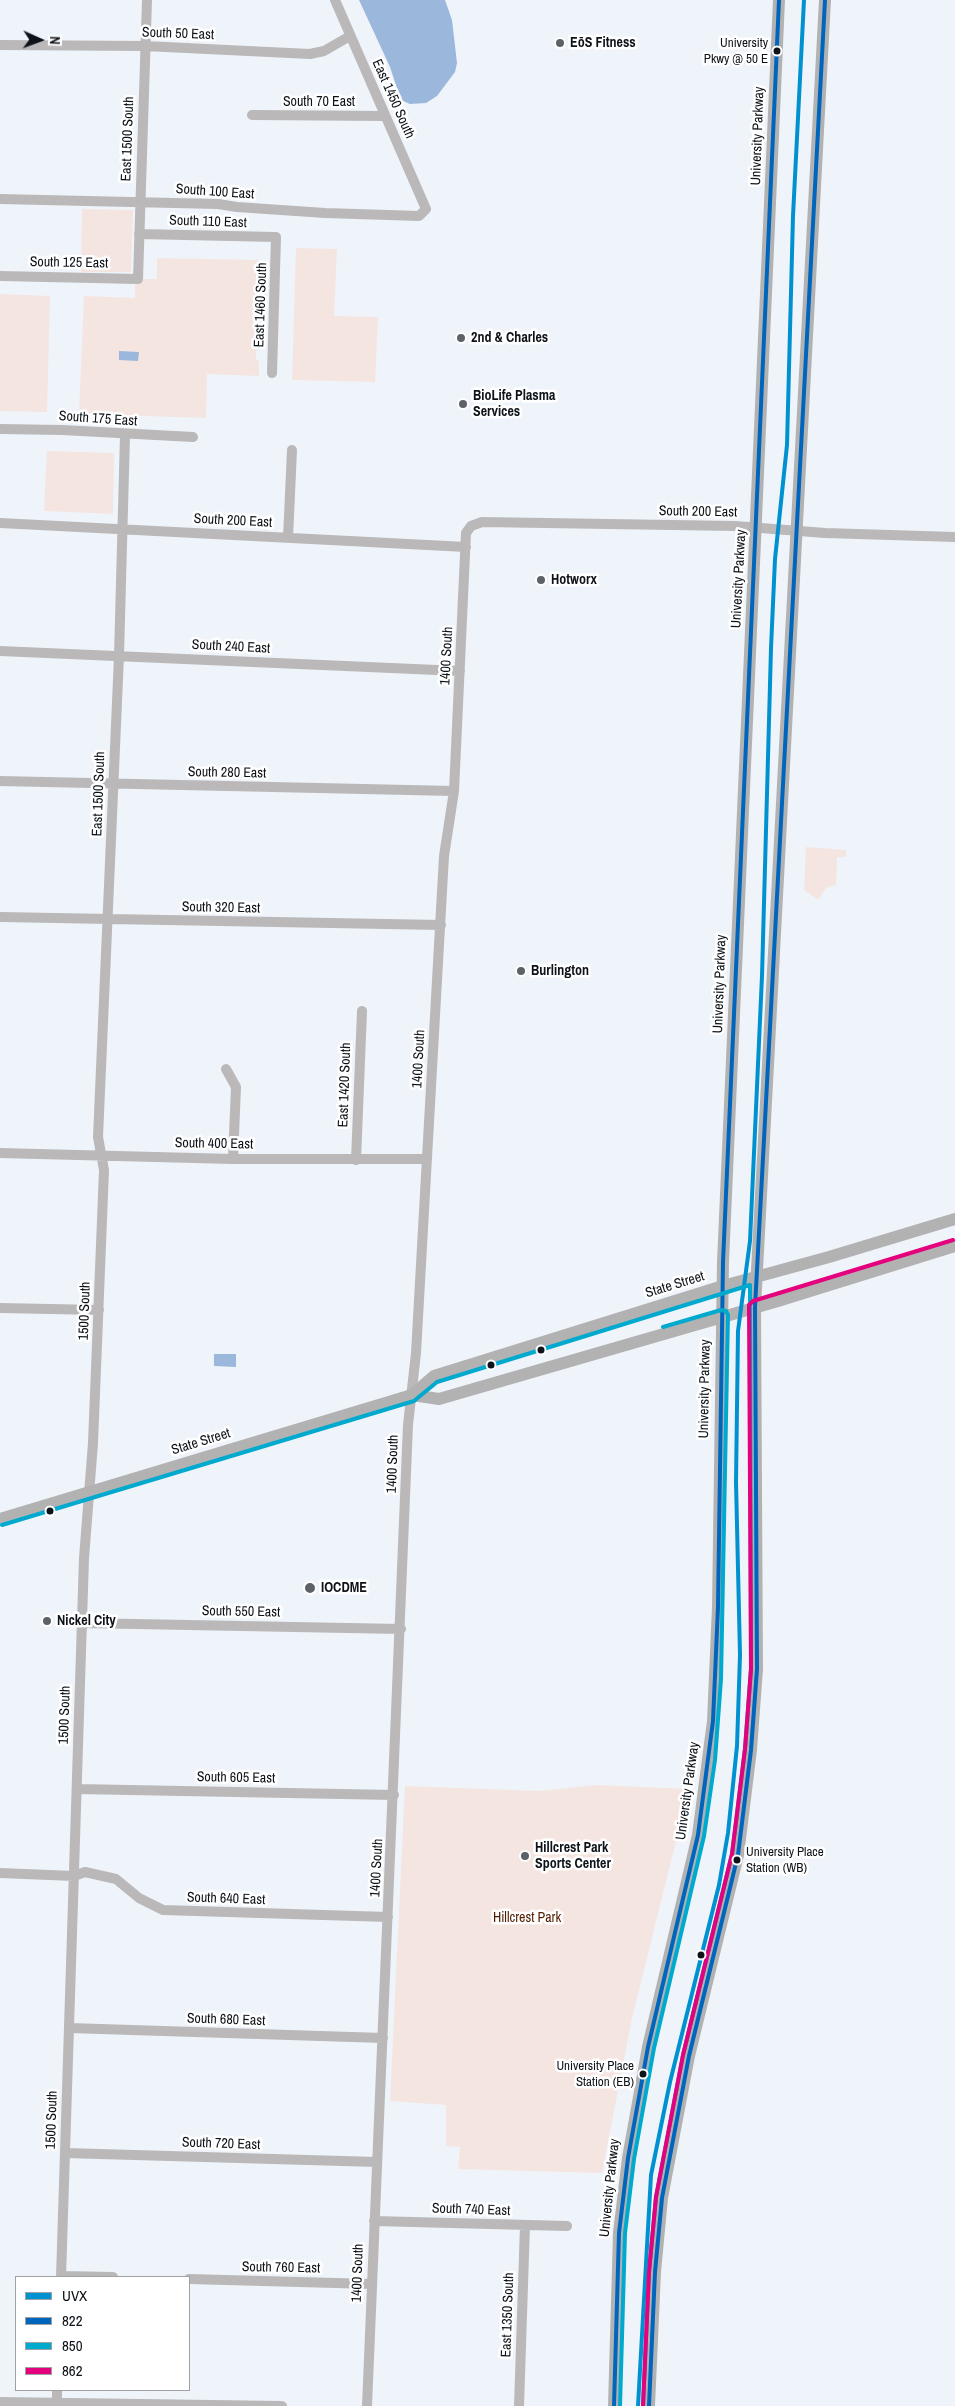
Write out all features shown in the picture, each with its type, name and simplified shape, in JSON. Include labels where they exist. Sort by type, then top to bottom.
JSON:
[{"type":"main road","name":"University Parkway","points":[[614,2406],[620,2232],[628,2158],[648,2047],[698,1835],[713,1721],[718,1607],[723,1286],[779,0]]},
{"type":"main road","points":[[649,2406],[655,2272],[662,2198],[689,2056],[738,1855],[751,1750],[756,1669],[755,1307],[825,0]]},
{"type":"main road","name":"State Street","points":[[0,1519],[412,1395],[434,1376],[723,1286],[955,1219]]},
{"type":"main road","name":"State Street","points":[[412,1395],[439,1399],[755,1307],[955,1246]]},
{"type":"street","name":"East 1500 South","points":[[138,279],[147,0]]},
{"type":"street","name":"East 1450 South","points":[[335,0],[426,209]]},
{"type":"street","name":"South 50 East","points":[[0,44],[145,46],[310,54],[324,51],[350,36]]},
{"type":"street","name":"South 70 East","points":[[252,115],[385,116]]},
{"type":"street","name":"South 100 East","points":[[0,198],[218,204],[237,207],[373,216],[419,216],[426,209]]},
{"type":"street","name":"South 110 East","points":[[140,234],[276,237]]},
{"type":"street","name":"East 1460 South","points":[[272,373],[276,237]]},
{"type":"street","name":"South 125 East","points":[[0,276],[138,279]]},
{"type":"street","name":"South 175 East","points":[[0,429],[62,430],[125,435],[193,437]]},
{"type":"street","name":"East 1500 South","points":[[102,1155],[98,1137],[108,919],[125,435]]},
{"type":"street","points":[[288,538],[292,450]]},
{"type":"street","name":"South 200 East","points":[[471,526],[482,522],[757,528],[955,537]]},
{"type":"street","name":"South 200 East","points":[[0,523],[466,547]]},
{"type":"street","name":"1400 South","points":[[367,2406],[401,1629],[408,1425],[416,1353],[444,856],[454,791],[466,533],[471,526]]},
{"type":"street","name":"South 240 East","points":[[0,651],[460,671]]},
{"type":"street","name":"South 280 East","points":[[0,781],[454,791]]},
{"type":"street","name":"South 320 East","points":[[0,918],[441,925]]},
{"type":"street","name":"East 1420 South","points":[[356,1160],[362,1011]]},
{"type":"street","points":[[226,1069],[236,1087],[233,1159]]},
{"type":"street","name":"South 400 East","points":[[0,1153],[233,1159],[427,1159]]},
{"type":"street","name":"1500 South","points":[[61,2276],[82,1623],[99,1310],[104,1170],[102,1155]]},
{"type":"street","points":[[0,1308],[99,1310]]},
{"type":"street","name":"South 550 East","points":[[82,1623],[401,1629]]},
{"type":"street","name":"South 605 East","points":[[77,1789],[394,1795]]},
{"type":"street","name":"South 640 East","points":[[0,1873],[74,1876],[85,1872],[116,1879],[139,1898],[163,1910],[388,1917]]},
{"type":"street","name":"South 680 East","points":[[69,2028],[383,2038]]},
{"type":"street","name":"South 720 East","points":[[65,2154],[377,2162]]},
{"type":"street","name":"South 740 East","points":[[374,2221],[567,2226]]},
{"type":"street","name":"East 1350 South","points":[[519,2406],[525,2225]]},
{"type":"street","name":"South 760 East","points":[[190,2279],[372,2284]]},
{"type":"street","points":[[57,2391],[57,2404]]},
{"type":"street","points":[[0,2402],[282,2406]]},
{"type":"green space","points":[[82,209],[133,210],[131,272],[81,272]]},
{"type":"green space","points":[[296,248],[337,249],[334,316],[378,317],[375,382],[292,380]]},
{"type":"green space","points":[[157,258],[259,260],[256,360],[259,361],[259,376],[207,374],[206,418],[79,414],[84,296],[135,298],[135,285],[143,279],[157,279]]},
{"type":"green space","points":[[0,294],[50,296],[47,412],[0,411]]},
{"type":"green space","points":[[47,451],[114,453],[113,514],[44,511]]},
{"type":"green space","points":[[806,847],[846,850],[846,857],[837,857],[836,885],[826,888],[818,900],[804,890]]},
{"type":"green space","name":"Hillcrest Park","points":[[597,1785],[689,1789],[632,2018],[602,2173],[458,2169],[460,2147],[446,2146],[446,2105],[390,2101],[405,1786],[539,1791]]},
{"type":"water","points":[[359,0],[445,0],[452,20],[457,63],[455,72],[437,96],[426,103],[410,104],[401,100],[390,67]]},
{"type":"water","points":[[119,351],[139,352],[138,361],[119,360]]},
{"type":"water","points":[[214,1354],[236,1354],[236,1367],[214,1366]]},
{"type":"transit line","name":"822","points":[[614,2406],[619,2233],[628,2158],[648,2047],[698,1835],[713,1721],[718,1607],[723,1262],[779,0]]},
{"type":"transit line","name":"UVX","points":[[638,2406],[651,2175],[670,2082],[719,1885],[728,1833],[737,1746],[740,1655],[736,1482],[738,1331],[750,1241],[762,976],[771,648],[775,559],[787,445],[793,216],[804,0]]},
{"type":"transit line","name":"822","points":[[649,2406],[655,2272],[662,2198],[689,2056],[738,1855],[751,1750],[757,1669],[755,1307],[825,0]]},
{"type":"transit line","name":"862","points":[[643,2406],[649,2272],[656,2197],[683,2055],[732,1854],[745,1749],[751,1669],[749,1305],[753,1301],[953,1240]]},
{"type":"transit line","name":"850","points":[[2,1525],[414,1401],[437,1382],[750,1285],[751,1669],[745,1749],[732,1854],[683,2055],[656,2197],[649,2272],[643,2406]]},
{"type":"transit line","name":"850","points":[[620,2406],[625,2233],[634,2159],[654,2048],[704,1836],[715,1760],[721,1679],[728,1315],[726,1311],[721,1310],[663,1327]]},
{"type":"place","name":"EōS Fitness","points":[[560,43]]},
{"type":"place","name":"University Pkwy @ 50 E","points":[[777,51]]},
{"type":"place","name":"2nd & Charles","points":[[461,338]]},
{"type":"place","name":"BioLife Plasma Services","points":[[463,404]]},
{"type":"place","name":"Hotworx","points":[[541,580]]},
{"type":"place","name":"Burlington","points":[[521,971]]},
{"type":"place","name":"IOCDME","points":[[310,1588]]},
{"type":"place","name":"Nickel City","points":[[47,1621]]},
{"type":"place","name":"Hillcrest Park Sports Center","points":[[525,1856]]},
{"type":"place","name":"University Place Station (WB)","points":[[737,1860]]},
{"type":"place","name":"University Place Station (EB)","points":[[643,2074]]}]
